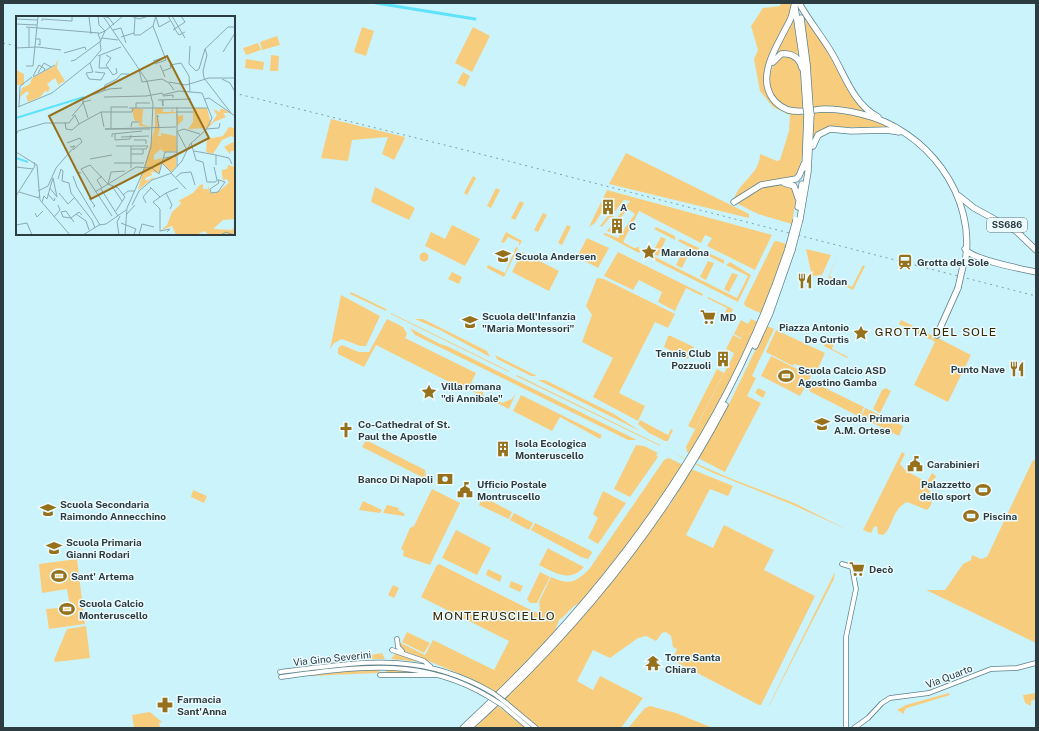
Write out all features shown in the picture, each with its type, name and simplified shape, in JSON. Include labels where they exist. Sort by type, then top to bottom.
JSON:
[{"type":"highway","points":[[795,3],[791,18],[768,69],[766,77],[768,89],[773,99],[783,108],[798,111],[842,110],[862,114],[886,123]]},
{"type":"highway","points":[[464,728],[512,682],[567,624],[625,553],[695,455],[760,330],[790,250],[798,218],[810,151],[809,114],[795,3]]},
{"type":"highway","points":[[799,3],[807,64],[808,107]]},
{"type":"highway","points":[[799,3],[830,51],[856,98],[865,108],[886,123]]},
{"type":"highway","points":[[768,69],[777,56],[788,54],[798,60],[804,74]]},
{"type":"highway","points":[[798,218],[809,114]]},
{"type":"highway","name":"SS686","points":[[886,123],[903,132],[932,156],[958,194],[974,208],[1011,228],[1036,250]]},
{"type":"highway","points":[[810,151],[816,138],[825,130],[860,132],[887,130],[903,132]]},
{"type":"highway","points":[[734,202],[761,185],[797,178],[805,163]]},
{"type":"highway","points":[[782,182],[795,188],[800,201]]},
{"type":"highway","name":"SS686","points":[[952,186],[962,214]]},
{"type":"highway","name":"SS686","points":[[938,335],[958,288],[964,265],[966,250],[964,225],[958,194]]},
{"type":"highway","points":[[962,214],[966,208],[974,208]]},
{"type":"highway","points":[[966,250],[974,255],[1003,265],[1036,272]]},
{"type":"highway","points":[[964,265],[969,257],[974,255]]},
{"type":"highway","points":[[469,728],[527,673],[586,607],[642,537],[686,468]]},
{"type":"street","points":[[842,564],[852,567],[856,585],[846,637],[846,728]]},
{"type":"street","points":[[397,639],[398,647],[405,654]]},
{"type":"street","points":[[392,650],[424,661],[432,667]]},
{"type":"street","name":"Via Gino Severini","points":[[491,695],[437,674],[402,668],[364,667],[281,674],[372,661],[401,662],[432,667],[472,682],[504,703],[536,728]]},
{"type":"street","name":"Via Quarto","points":[[854,728],[868,718],[882,703],[890,698],[930,693],[991,669],[1017,668],[1036,664]]},
{"type":"street","points":[[380,675],[432,676],[437,674]]},
{"type":"street","name":"Via Gino Severini","points":[[504,703],[529,728]]},
{"type":"shaded area","points":[[781,3],[791,3],[791,12],[766,66],[766,89],[770,100],[799,115],[804,115],[803,148],[800,166],[798,173],[794,177],[761,182],[734,199],[740,188],[757,167],[760,154],[777,161],[780,160],[789,131],[790,115],[773,107],[760,91],[754,59],[758,50],[751,26],[763,8],[780,6]]},
{"type":"shaded area","points":[[802,12],[868,113],[813,108],[811,72]]},
{"type":"shaded area","points":[[794,15],[801,60],[784,52],[777,52]]},
{"type":"shaded area","points":[[362,27],[374,31],[366,56],[354,52]]},
{"type":"shaded area","points":[[473,27],[490,36],[472,72],[455,63]]},
{"type":"shaded area","points":[[277,36],[280,45],[262,50],[260,42]]},
{"type":"shaded area","points":[[258,43],[261,50],[246,55],[243,48]]},
{"type":"shaded area","points":[[271,55],[279,56],[278,71],[270,71]]},
{"type":"shaded area","points":[[790,56],[800,66],[805,109],[783,105],[777,101],[770,87],[771,71],[774,64],[779,57]]},
{"type":"shaded area","points":[[246,59],[264,62],[263,70],[245,68]]},
{"type":"shaded area","points":[[463,72],[470,76],[465,87],[457,83]]},
{"type":"shaded area","points":[[813,112],[863,117],[882,123],[891,128],[835,127],[822,130],[813,138]]},
{"type":"shaded area","points":[[331,119],[405,137],[394,160],[382,154],[388,137],[352,140],[348,161],[321,158]]},
{"type":"shaded area","points":[[626,153],[749,214],[749,218],[609,184]]},
{"type":"shaded area","points":[[473,176],[476,178],[467,195],[464,193]]},
{"type":"shaded area","points":[[773,184],[791,186],[796,198],[792,224],[758,214],[738,204],[760,187]]},
{"type":"shaded area","points":[[375,187],[415,208],[409,220],[371,202]]},
{"type":"shaded area","points":[[496,188],[500,190],[491,208],[487,206]]},
{"type":"shaded area","points":[[607,190],[772,235],[755,270],[707,246],[712,238],[705,235],[701,243],[639,211],[623,242],[634,248],[639,247],[641,250],[639,253],[603,234],[605,233],[618,238],[635,214],[628,209],[621,217],[624,221],[619,219],[610,229],[615,234],[607,231],[630,201],[624,200],[612,215],[614,217],[612,219],[610,217],[602,227],[600,226],[615,204],[609,200],[602,209],[603,210],[595,223],[589,227]]},
{"type":"shaded area","points":[[520,201],[524,203],[515,220],[511,218]]},
{"type":"shaded area","points":[[543,213],[547,215],[538,232],[534,230]]},
{"type":"shaded area","points":[[452,225],[480,239],[465,266],[425,246],[431,232],[445,239]]},
{"type":"shaded area","points":[[567,225],[571,227],[562,245],[558,243]]},
{"type":"shaded area","points":[[656,227],[675,236],[675,240],[654,229]]},
{"type":"shaded area","points":[[506,232],[522,241],[519,246],[519,242],[508,237],[504,243],[501,242]]},
{"type":"shaded area","points":[[661,237],[666,239],[658,256],[652,253]]},
{"type":"shaded area","points":[[587,238],[609,248],[598,268],[577,257]]},
{"type":"shaded area","points":[[680,239],[699,248],[699,252],[678,241]]},
{"type":"shaded area","points":[[776,241],[787,244],[762,314],[745,306],[744,303],[774,242]]},
{"type":"shaded area","points":[[516,247],[518,248],[504,277],[487,268],[488,265],[505,273]]},
{"type":"shaded area","points":[[684,249],[690,251],[682,268],[676,265]]},
{"type":"shaded area","points":[[806,249],[831,255],[822,275],[812,276]]},
{"type":"shaded area","points":[[704,251],[724,260],[724,264],[703,253]]},
{"type":"shaded area","points":[[424,252],[429,257],[424,262],[419,257]]},
{"type":"shaded area","points":[[522,252],[559,271],[549,291],[512,272]]},
{"type":"shaded area","points":[[618,252],[703,294],[702,296],[686,288],[675,311],[658,302],[662,292],[639,280],[633,290],[604,276]]},
{"type":"shaded area","points":[[651,255],[737,298],[748,276],[726,265],[730,262],[751,275],[738,302],[650,258]]},
{"type":"shaded area","points":[[838,255],[829,276],[852,287],[863,265],[865,266],[853,290],[828,277]]},
{"type":"shaded area","points":[[708,261],[714,263],[706,280],[700,277]]},
{"type":"shaded area","points":[[452,272],[462,277],[459,284],[448,279]]},
{"type":"shaded area","points":[[732,273],[738,275],[729,292],[724,289]]},
{"type":"shaded area","points":[[597,278],[604,279],[675,314],[668,328],[655,322],[619,393],[645,406],[638,421],[593,397],[613,358],[582,342],[592,315],[586,306]]},
{"type":"shaded area","points":[[351,292],[386,309],[386,311],[350,294]]},
{"type":"shaded area","points":[[341,295],[380,316],[366,346],[360,346],[342,339],[334,343],[330,349]]},
{"type":"shaded area","points":[[708,297],[733,309],[730,316],[725,313],[727,308],[707,298]]},
{"type":"shaded area","points":[[391,314],[509,371],[509,372]]},
{"type":"shaded area","points":[[387,319],[403,327],[407,334],[405,338],[476,373],[471,383],[482,388],[484,397],[468,389],[467,391],[376,345],[364,367],[338,354],[338,348],[342,345],[359,352],[369,352]]},
{"type":"shaded area","points":[[415,319],[423,319],[487,351],[490,357],[440,330]]},
{"type":"shaded area","points":[[751,319],[758,322],[727,390],[690,454],[687,452],[686,447],[734,353],[726,349],[733,335],[741,339],[745,330],[741,338],[734,334],[741,320],[748,324]]},
{"type":"shaded area","points":[[901,320],[933,336],[931,340],[899,324]]},
{"type":"shaded area","points":[[767,326],[774,329],[752,376],[756,378],[747,396],[761,403],[725,472],[698,458],[730,402]]},
{"type":"shaded area","points":[[410,328],[637,440],[628,440],[415,335]]},
{"type":"shaded area","points":[[776,330],[825,353],[815,375],[801,366],[794,364],[793,366],[766,352]]},
{"type":"shaded area","points":[[668,336],[694,347],[688,359],[664,347]]},
{"type":"shaded area","points":[[934,336],[971,355],[948,402],[914,385],[935,342],[932,340]]},
{"type":"shaded area","points":[[827,340],[834,344],[832,349],[848,357],[847,358],[824,346]]},
{"type":"shaded area","points":[[495,355],[537,376],[531,376],[497,359]]},
{"type":"shaded area","name":"Scuola Calcio ASD Agostino Gamba","points":[[771,356],[811,376],[800,396],[761,376]]},
{"type":"shaded area","points":[[717,369],[724,373],[695,429],[688,426]]},
{"type":"shaded area","points":[[517,375],[660,445],[660,446],[516,376]]},
{"type":"shaded area","points":[[538,380],[545,380],[614,414],[640,431]]},
{"type":"shaded area","points":[[813,382],[864,407],[860,417],[809,391]]},
{"type":"shaded area","points":[[758,388],[766,392],[763,398],[755,393]]},
{"type":"shaded area","points":[[886,388],[891,391],[880,413],[873,409],[882,390]]},
{"type":"shaded area","points":[[516,393],[509,409],[493,401],[496,400],[502,403],[512,399]]},
{"type":"shaded area","points":[[521,395],[602,435],[600,439],[560,417],[552,431],[513,411]]},
{"type":"shaded area","points":[[865,408],[903,426],[899,436],[861,417]]},
{"type":"shaded area","points":[[640,420],[668,435],[671,429],[673,430],[668,441],[649,433],[638,424]]},
{"type":"shaded area","points":[[366,440],[425,470],[426,479],[362,447]]},
{"type":"shaded area","points":[[636,445],[644,446],[658,453],[656,455],[658,457],[630,497],[614,489]]},
{"type":"shaded area","points":[[902,452],[905,454],[900,464],[906,471],[927,482],[932,473],[936,476],[929,490],[932,498],[931,505],[927,510],[907,502],[897,510],[889,529],[883,535],[878,534],[877,526],[874,527],[871,533],[863,530]]},
{"type":"shaded area","points":[[673,453],[727,477],[794,503],[848,530],[791,504],[711,472]]},
{"type":"shaded area","points":[[669,458],[683,465],[660,498],[655,508],[613,564],[580,603],[574,606],[559,620],[555,631],[497,693],[472,679],[402,650],[399,642],[425,655],[433,640],[494,670],[509,641],[421,597],[437,565],[439,564],[537,613],[540,608],[539,602],[551,577],[568,582],[581,577],[590,568],[664,460]]},
{"type":"shaded area","points":[[1033,460],[1036,461],[1036,643],[926,590],[945,590],[963,564],[971,560],[972,555],[981,559],[987,557]]},
{"type":"shaded area","points":[[691,469],[733,486],[728,496],[710,489],[686,535],[713,548],[724,525],[774,550],[764,570],[815,596],[761,705],[674,661],[671,662],[677,649],[673,647],[671,636],[666,632],[662,633],[656,641],[646,636],[638,638],[610,658],[593,650],[577,681],[593,690],[600,676],[643,698],[621,728],[540,728],[505,699],[553,649],[594,602],[659,515],[670,505]]},
{"type":"shaded area","points":[[432,489],[460,503],[430,565],[403,556],[404,551],[401,549],[410,528],[414,526]]},
{"type":"shaded area","points":[[193,490],[207,496],[204,503],[191,497]]},
{"type":"shaded area","points":[[603,491],[626,503],[598,544],[588,538],[598,518],[593,514]]},
{"type":"shaded area","points":[[483,497],[512,512],[509,519],[479,505]]},
{"type":"shaded area","points":[[363,501],[382,510],[380,513],[359,510]]},
{"type":"shaded area","points":[[387,505],[399,508],[398,510],[405,514],[404,516],[383,513]]},
{"type":"shaded area","points":[[514,513],[533,523],[529,530],[510,520]]},
{"type":"shaded area","points":[[535,523],[591,551],[592,553],[588,559],[581,557],[531,530]]},
{"type":"shaded area","points":[[456,530],[491,548],[477,575],[442,558]]},
{"type":"shaded area","points":[[548,548],[584,567],[579,572],[568,576],[539,565]]},
{"type":"shaded area","points":[[77,559],[85,624],[49,629],[46,609],[70,607],[67,589],[42,593],[39,564]]},
{"type":"shaded area","points":[[488,569],[502,576],[500,582],[486,575]]},
{"type":"shaded area","points":[[540,572],[550,577],[537,603],[530,603],[527,599]]},
{"type":"shaded area","points":[[835,572],[834,579],[769,706],[769,705]]},
{"type":"shaded area","points":[[511,581],[523,586],[520,592],[509,587]]},
{"type":"shaded area","points":[[393,585],[399,588],[394,598],[388,595]]},
{"type":"shaded area","points":[[86,626],[90,658],[55,662],[54,660],[67,629]]},
{"type":"shaded area","points":[[407,632],[430,643],[424,653],[402,642]]},
{"type":"shaded area","points":[[382,653],[385,659],[357,659],[316,665]]},
{"type":"shaded area","points":[[395,654],[401,655],[422,662],[391,659]]},
{"type":"shaded area","points":[[357,664],[401,664],[425,668],[459,679],[492,694],[490,696],[458,680],[425,670],[390,665],[355,666],[311,673],[288,673]]},
{"type":"shaded area","points":[[381,669],[378,673],[306,676],[356,670]]},
{"type":"shaded area","points":[[386,669],[425,674],[386,673]]},
{"type":"shaded area","points":[[949,693],[950,695],[907,708],[904,711],[904,714],[897,710],[906,705]]},
{"type":"shaded area","points":[[1036,693],[1036,699],[1031,701],[1031,706],[1025,703],[1023,695]]},
{"type":"shaded area","points":[[498,706],[526,728],[474,728]]},
{"type":"shaded area","points":[[650,706],[676,713],[713,728],[628,728],[645,708]]},
{"type":"shaded area","points":[[150,712],[162,722],[159,723],[160,728],[134,728],[132,715]]},
{"type":"waterway","points":[[376,3],[475,19]]},
{"type":"railway","points":[[3,43],[16,46]]},
{"type":"railway","points":[[235,93],[457,148],[1036,296]]},
{"type":"place","name":"A","points":[[608,207]]},
{"type":"place","name":"C","points":[[617,226]]},
{"type":"place","name":"Maradona","points":[[649,252]]},
{"type":"place","name":"Scuola Andersen","points":[[503,256]]},
{"type":"place","name":"Grotta del Sole","points":[[905,262]]},
{"type":"place","name":"Rodan","points":[[805,281]]},
{"type":"place","name":"MD","points":[[708,317]]},
{"type":"place","name":"Scuola dell'Infanzia \"Maria Montessori\"","points":[[470,322]]},
{"type":"place","name":"Piazza Antonio De Curtis","points":[[861,333]]},
{"type":"place","name":"Tennis Club Pozzuoli","points":[[723,359]]},
{"type":"place","name":"Punto Nave","points":[[1017,369]]},
{"type":"place","name":"Scuola Calcio ASD Agostino Gamba","points":[[786,376]]},
{"type":"place","name":"Villa romana \"di Annibale\"","points":[[429,392]]},
{"type":"place","name":"Scuola Primaria A.M. Ortese","points":[[822,424]]},
{"type":"place","name":"Co-Cathedral of St. Paul the Apostle","points":[[346,430]]},
{"type":"place","name":"Isola Ecologica Monteruscello","points":[[503,449]]},
{"type":"place","name":"Carabinieri","points":[[915,464]]},
{"type":"place","name":"Banco Di Napoli","points":[[445,479]]},
{"type":"place","name":"Ufficio Postale Montruscello","points":[[465,490]]},
{"type":"place","name":"Palazzetto dello sport","points":[[983,490]]},
{"type":"place","name":"Scuola Secondaria Raimondo Annecchino","points":[[48,510]]},
{"type":"place","name":"Piscina","points":[[971,516]]},
{"type":"place","name":"Scuola Primaria Gianni Rodari","points":[[54,548]]},
{"type":"place","name":"Decò","points":[[857,569]]},
{"type":"place","name":"Sant' Artema","points":[[59,576]]},
{"type":"place","name":"Scuola Calcio Monteruscello","points":[[67,609]]},
{"type":"place","name":"Torre Santa Chiara","points":[[653,663]]},
{"type":"place","name":"Farmacia Sant'Anna","points":[[165,705]]},
{"type":"district","name":"GROTTA DEL SOLE","points":[[936,332]]},
{"type":"district","name":"MONTERUSCIELLO","points":[[494,616]]}]
